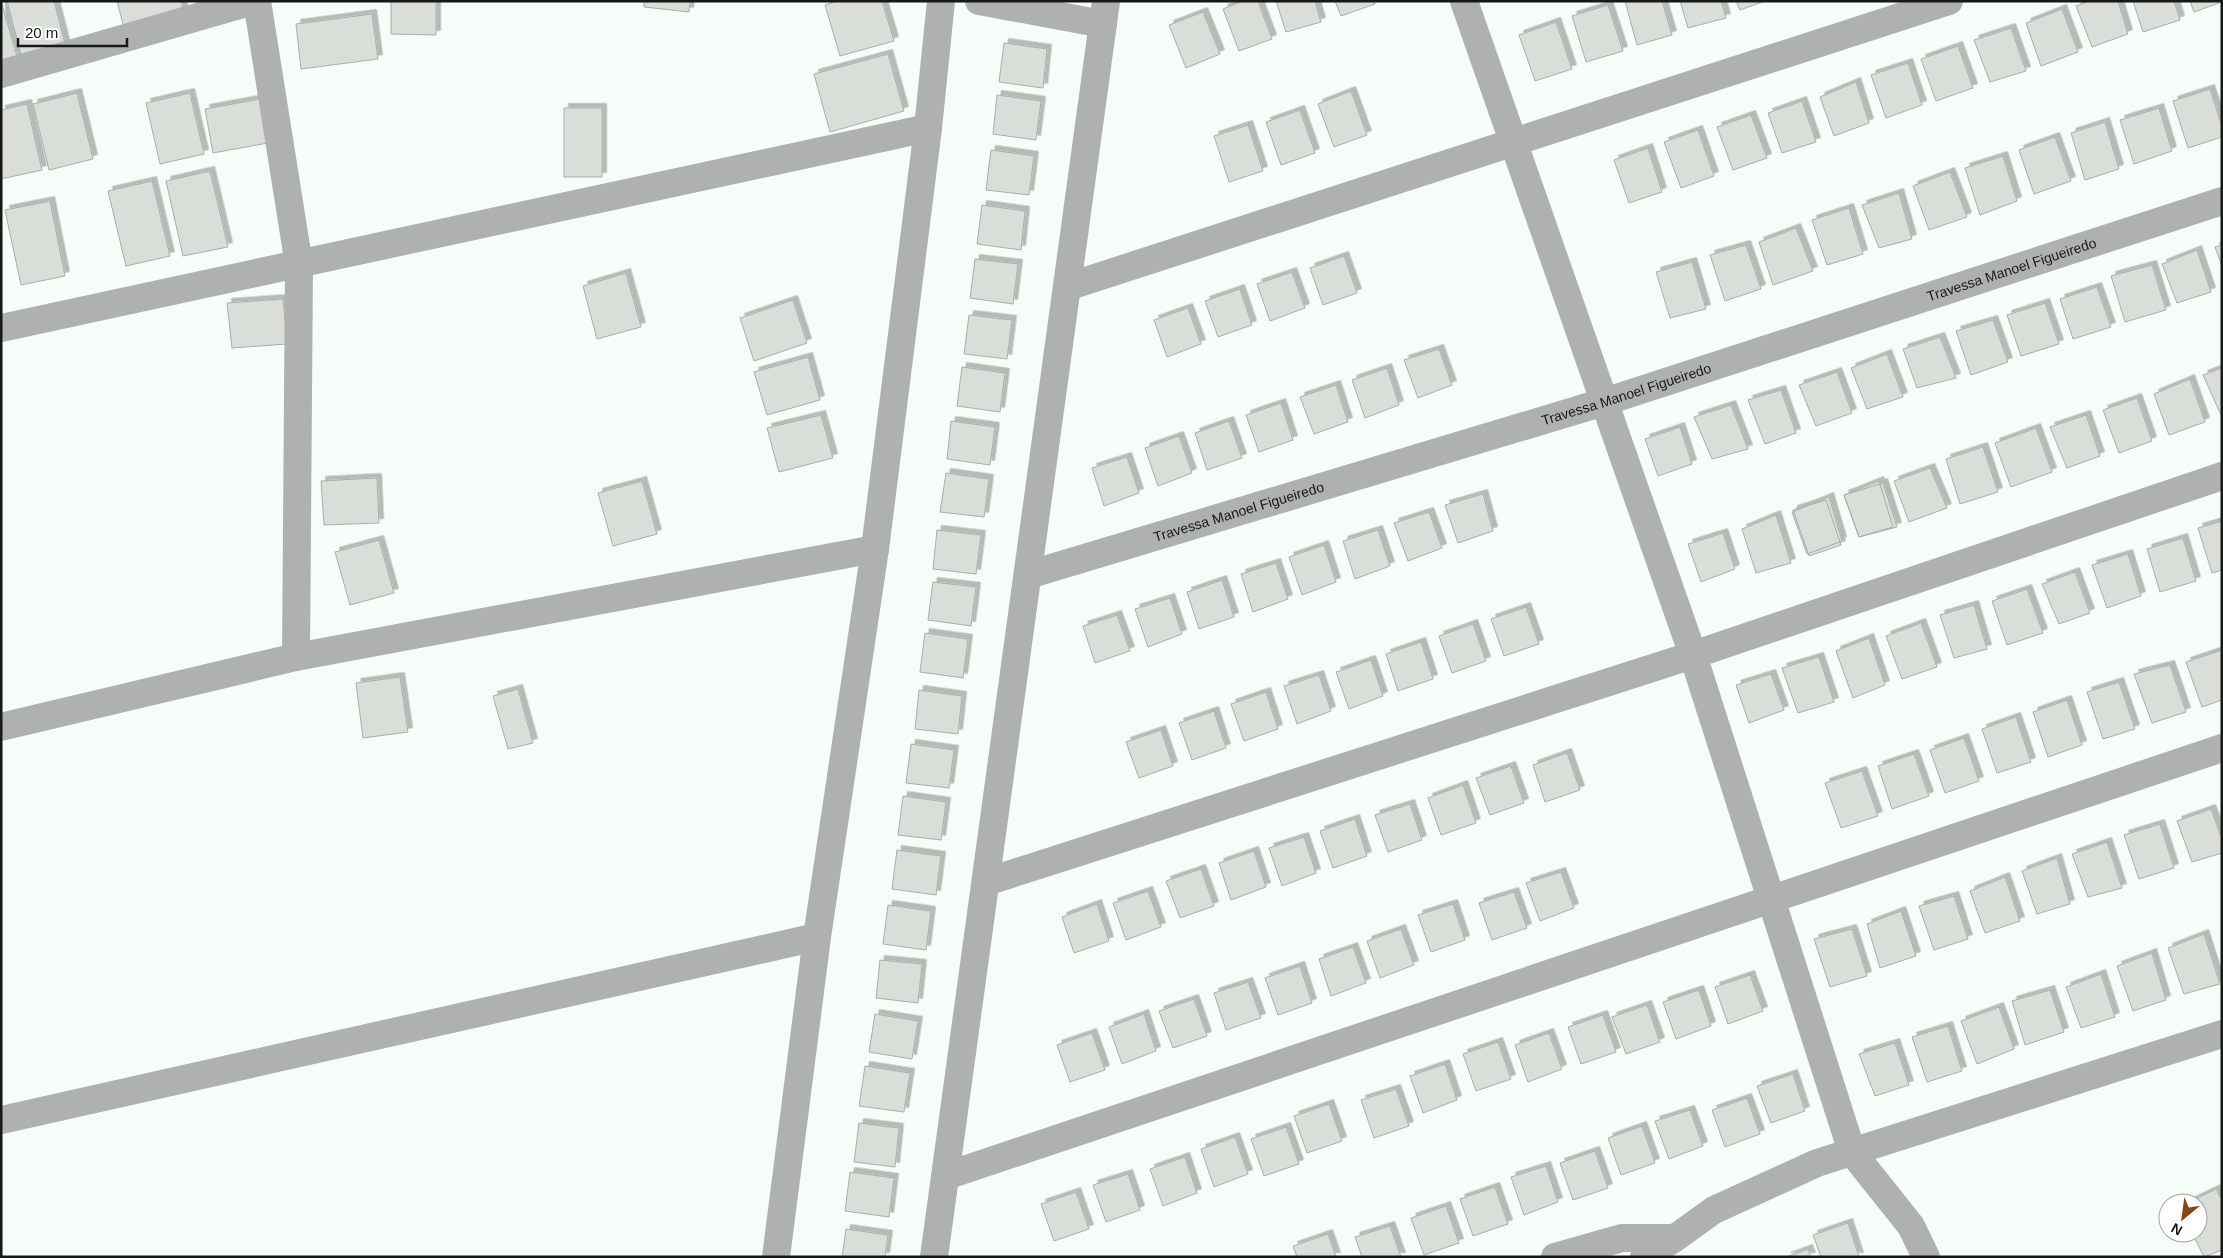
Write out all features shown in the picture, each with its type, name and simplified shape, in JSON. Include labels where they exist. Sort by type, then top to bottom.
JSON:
[{"type":"street","points":[[1,74],[253,1]]},
{"type":"street","points":[[257,1],[299,265],[296,657]]},
{"type":"street","points":[[776,1257],[817,937],[875,549],[928,128],[941,1]]},
{"type":"street","points":[[934,1257],[1104,13],[979,1]]},
{"type":"street","points":[[1464,1],[1693,654],[1852,1152],[1911,1226],[1926,1257]]},
{"type":"street","points":[[1067,287],[1949,1]]},
{"type":"street","points":[[1,328],[928,128]]},
{"type":"street","name":"Travessa Manoel Figueiredo","points":[[1028,575],[1604,402],[2222,201]]},
{"type":"street","points":[[986,882],[1693,654],[2222,476]]},
{"type":"street","points":[[1,727],[296,657],[875,549]]},
{"type":"street","points":[[946,1176],[2222,748]]},
{"type":"street","points":[[1,1120],[817,937]]},
{"type":"street","points":[[1644,1257],[1675,1238],[1714,1210],[1817,1163],[2222,1034]]},
{"type":"street","points":[[1555,1257],[1622,1238],[1675,1238]]},
{"type":"building","points":[[1,1],[20,67],[1,71]]},
{"type":"building","points":[[7,1],[54,1],[68,55],[24,66]]},
{"type":"building","points":[[117,1],[181,1],[186,21],[126,36]]},
{"type":"building","points":[[391,1],[436,1],[436,35],[391,34]]},
{"type":"building","points":[[644,1],[690,1],[689,12],[644,7]]},
{"type":"building","points":[[838,1],[882,1],[894,41],[840,56],[825,5]]},
{"type":"building","points":[[1243,1],[1258,1],[1272,39],[1239,51],[1223,9]]},
{"type":"building","points":[[1276,1],[1315,1],[1321,22],[1286,32]]},
{"type":"building","points":[[1335,1],[1374,1],[1375,4],[1341,16]]},
{"type":"building","points":[[1625,1],[1662,1],[1672,35],[1637,45]]},
{"type":"building","points":[[1680,1],[1721,1],[1726,18],[1688,28]]},
{"type":"building","points":[[1736,1],[1765,1],[1740,10]]},
{"type":"building","points":[[2090,1],[2118,1],[2128,34],[2092,47],[2076,6]]},
{"type":"building","points":[[2133,1],[2174,1],[2180,20],[2143,32]]},
{"type":"building","points":[[2190,1],[2222,1],[2222,2],[2194,12]]},
{"type":"building","points":[[1608,5],[1623,51],[1586,62],[1572,16]]},
{"type":"building","points":[[2062,9],[2078,52],[2041,66],[2026,23]]},
{"type":"building","points":[[1203,12],[1220,54],[1186,68],[1169,25]]},
{"type":"building","points":[[372,14],[378,59],[301,69],[296,24]]},
{"type":"building","points":[[1556,22],[1572,69],[1535,81],[1519,35]]},
{"type":"building","points":[[2011,28],[2026,71],[1990,82],[1974,40]]},
{"type":"building","points":[[1004,43],[1047,49],[1043,88],[999,82]]},
{"type":"building","points":[[1958,46],[1973,88],[1936,101],[1921,59]]},
{"type":"building","points":[[888,54],[904,111],[830,132],[814,74]]},
{"type":"building","points":[[1908,63],[1922,105],[1886,118],[1871,75]]},
{"type":"building","points":[[1856,82],[1869,123],[1834,136],[1820,97]]},
{"type":"building","points":[[2210,89],[2222,126],[2222,137],[2188,148],[2173,101]]},
{"type":"building","points":[[1351,91],[1367,135],[1334,147],[1318,104]]},
{"type":"building","points":[[77,93],[93,159],[49,170],[33,104]]},
{"type":"building","points":[[190,93],[204,154],[160,164],[146,103]]},
{"type":"building","points":[[997,95],[1041,101],[1036,140],[993,134]]},
{"type":"building","points":[[260,99],[268,143],[213,153],[205,109]]},
{"type":"building","points":[[1802,101],[1816,142],[1782,153],[1768,113]]},
{"type":"building","points":[[27,104],[42,170],[1,179],[1,110]]},
{"type":"building","points":[[564,108],[602,108],[602,177],[564,177]]},
{"type":"building","points":[[2159,108],[2172,151],[2134,164],[2120,120]]},
{"type":"building","points":[[1300,110],[1315,153],[1281,165],[1266,122]]},
{"type":"building","points":[[1751,115],[1767,158],[1733,170],[1717,127]]},
{"type":"building","points":[[2105,122],[2119,169],[2085,180],[2071,133]]},
{"type":"building","points":[[1248,125],[1263,171],[1229,182],[1214,136]]},
{"type":"building","points":[[1698,130],[1714,176],[1681,188],[1664,142]]},
{"type":"building","points":[[2055,137],[2071,181],[2034,194],[2019,150]]},
{"type":"building","points":[[1648,148],[1662,192],[1629,203],[1614,160]]},
{"type":"building","points":[[991,150],[1034,156],[1029,195],[986,190]]},
{"type":"building","points":[[2003,156],[2017,201],[1980,215],[1965,168]]},
{"type":"building","points":[[210,171],[228,247],[183,256],[166,181]]},
{"type":"building","points":[[1950,172],[1967,217],[1929,230],[1913,186]]},
{"type":"building","points":[[152,181],[170,256],[126,266],[108,191]]},
{"type":"building","points":[[1899,193],[1912,239],[1879,248],[1862,205]]},
{"type":"building","points":[[50,201],[65,276],[21,285],[5,210]]},
{"type":"building","points":[[982,205],[1025,211],[1021,250],[977,244]]},
{"type":"building","points":[[1849,208],[1863,254],[1827,265],[1812,220]]},
{"type":"building","points":[[1796,228],[1813,271],[1773,285],[1759,242]]},
{"type":"building","points":[[1746,245],[1761,289],[1725,301],[1710,255]]},
{"type":"building","points":[[2222,245],[2222,266],[2215,247]]},
{"type":"building","points":[[2197,250],[2211,292],[2177,303],[2162,264]]},
{"type":"building","points":[[1344,256],[1357,293],[1323,305],[1310,268]]},
{"type":"building","points":[[975,259],[1018,264],[1013,304],[970,298]]},
{"type":"building","points":[[1692,262],[1706,309],[1670,318],[1656,272]]},
{"type":"building","points":[[2152,265],[2166,310],[2125,322],[2111,276]]},
{"type":"building","points":[[1292,272],[1305,308],[1270,321],[1257,284]]},
{"type":"building","points":[[626,273],[641,327],[597,339],[583,286]]},
{"type":"building","points":[[2097,287],[2111,327],[2073,339],[2060,299]]},
{"type":"building","points":[[1240,289],[1252,325],[1218,337],[1205,301]]},
{"type":"building","points":[[283,299],[287,344],[232,348],[227,303]]},
{"type":"building","points":[[793,300],[807,343],[754,361],[740,318]]},
{"type":"building","points":[[2045,303],[2059,344],[2021,356],[2007,315]]},
{"type":"building","points":[[1188,308],[1201,344],[1167,357],[1154,320]]},
{"type":"building","points":[[969,315],[1012,320],[1007,359],[964,354]]},
{"type":"building","points":[[1993,320],[2008,362],[1971,375],[1956,331]]},
{"type":"building","points":[[1940,337],[1956,378],[1917,388],[1903,349]]},
{"type":"building","points":[[1439,349],[1452,385],[1418,398],[1404,360]]},
{"type":"building","points":[[1887,354],[1903,397],[1867,409],[1851,368]]},
{"type":"building","points":[[808,357],[820,400],[767,415],[754,372]]},
{"type":"building","points":[[962,367],[1005,373],[1000,412],[957,406]]},
{"type":"building","points":[[1387,368],[1399,405],[1365,418],[1352,380]]},
{"type":"building","points":[[2222,368],[2222,415],[2221,415],[2203,375]]},
{"type":"building","points":[[1837,372],[1852,413],[1816,426],[1799,385]]},
{"type":"building","points":[[2190,379],[2205,422],[2169,435],[2154,394]]},
{"type":"building","points":[[1336,385],[1348,422],[1314,434],[1300,397]]},
{"type":"building","points":[[1781,390],[1796,433],[1765,444],[1748,400]]},
{"type":"building","points":[[2137,398],[2152,441],[2119,453],[2103,410]]},
{"type":"building","points":[[1281,403],[1293,440],[1259,452],[1246,415]]},
{"type":"building","points":[[1731,405],[1748,449],[1712,459],[1694,417]]},
{"type":"building","points":[[821,415],[833,458],[779,472],[767,428]]},
{"type":"building","points":[[2086,415],[2100,456],[2067,468],[2050,427]]},
{"type":"building","points":[[951,421],[995,427],[990,465],[947,459]]},
{"type":"building","points":[[1229,421],[1242,458],[1207,470],[1195,433]]},
{"type":"building","points":[[1680,427],[1692,464],[1658,476],[1645,439]]},
{"type":"building","points":[[2036,428],[2052,472],[2011,487],[1995,443]]},
{"type":"building","points":[[1179,436],[1192,473],[1158,486],[1145,448]]},
{"type":"building","points":[[1983,447],[1998,492],[1960,504],[1946,459]]},
{"type":"building","points":[[1127,457],[1139,493],[1104,506],[1092,468]]},
{"type":"building","points":[[1930,468],[1947,508],[1909,522],[1894,481]]},
{"type":"building","points":[[946,473],[989,479],[984,517],[940,512]]},
{"type":"building","points":[[377,478],[379,523],[324,525],[321,481]]},
{"type":"building","points":[[642,481],[657,534],[613,546],[598,493]]},
{"type":"building","points":[[1879,481],[1893,527],[1859,537],[1844,495]]},
{"type":"building","points":[[1883,483],[1897,527],[1859,537],[1844,495]]},
{"type":"building","points":[[1483,494],[1493,531],[1458,543],[1445,505]]},
{"type":"building","points":[[1829,497],[1842,541],[1807,554],[1792,512]]},
{"type":"building","points":[[1826,500],[1841,545],[1809,556],[1793,510]]},
{"type":"building","points":[[1429,512],[1442,548],[1408,561],[1394,523]]},
{"type":"building","points":[[1776,515],[1791,563],[1756,573],[1742,529]]},
{"type":"building","points":[[2222,521],[2222,570],[2212,573],[2198,528]]},
{"type":"building","points":[[937,530],[981,535],[976,574],[933,569]]},
{"type":"building","points":[[1378,530],[1390,566],[1355,579],[1343,541]]},
{"type":"building","points":[[1723,533],[1735,569],[1701,582],[1688,544]]},
{"type":"building","points":[[2183,538],[2196,581],[2160,592],[2147,549]]},
{"type":"building","points":[[379,540],[394,593],[350,605],[335,552]]},
{"type":"building","points":[[1324,545],[1336,582],[1302,595],[1289,557]]},
{"type":"building","points":[[2128,554],[2141,596],[2107,608],[2092,565]]},
{"type":"building","points":[[1276,563],[1288,599],[1253,612],[1241,574]]},
{"type":"building","points":[[2075,572],[2090,613],[2059,624],[2042,584]]},
{"type":"building","points":[[1222,580],[1234,617],[1199,629],[1187,592]]},
{"type":"building","points":[[933,582],[976,587],[971,626],[928,620]]},
{"type":"building","points":[[2027,589],[2043,633],[2007,645],[1992,601]]},
{"type":"building","points":[[1170,598],[1182,634],[1148,647],[1135,609]]},
{"type":"building","points":[[1974,605],[1987,649],[1954,658],[1940,615]]},
{"type":"building","points":[[1526,607],[1539,644],[1504,656],[1491,619]]},
{"type":"building","points":[[1117,615],[1130,651],[1095,663],[1083,626]]},
{"type":"building","points":[[1921,623],[1937,667],[1902,679],[1886,636]]},
{"type":"building","points":[[1473,624],[1486,661],[1452,673],[1439,636]]},
{"type":"building","points":[[925,633],[968,639],[963,678],[920,672]]},
{"type":"building","points":[[1869,638],[1885,685],[1853,698],[1836,651]]},
{"type":"building","points":[[1421,642],[1433,679],[1398,691],[1386,654]]},
{"type":"building","points":[[2222,650],[2222,700],[2202,707],[2186,662]]},
{"type":"building","points":[[1819,657],[1834,702],[1798,713],[1782,668]]},
{"type":"building","points":[[1371,660],[1383,696],[1349,709],[1336,672]]},
{"type":"building","points":[[2170,665],[2186,712],[2152,723],[2134,674]]},
{"type":"building","points":[[1771,674],[1784,710],[1749,723],[1736,685]]},
{"type":"building","points":[[1319,675],[1331,711],[1297,724],[1284,686]]},
{"type":"building","points":[[400,677],[408,732],[363,738],[356,683]]},
{"type":"building","points":[[2119,682],[2135,729],[2103,739],[2087,692]]},
{"type":"building","points":[[518,689],[533,743],[508,749],[493,696]]},
{"type":"building","points":[[919,690],[962,696],[958,734],[915,729]]},
{"type":"building","points":[[1266,692],[1278,729],[1244,741],[1231,704]]},
{"type":"building","points":[[2067,700],[2082,745],[2048,757],[2033,712]]},
{"type":"building","points":[[1214,711],[1226,748],[1192,760],[1179,723]]},
{"type":"building","points":[[2016,717],[2031,762],[1997,773],[1982,729]]},
{"type":"building","points":[[1161,730],[1173,766],[1139,778],[1126,742]]},
{"type":"building","points":[[1964,738],[1979,781],[1945,793],[1930,750]]},
{"type":"building","points":[[911,744],[954,750],[949,788],[906,783]]},
{"type":"building","points":[[1567,753],[1580,790],[1545,802],[1533,765]]},
{"type":"building","points":[[1914,754],[1929,796],[1892,809],[1878,766]]},
{"type":"building","points":[[1511,766],[1524,803],[1490,815],[1476,778]]},
{"type":"building","points":[[1862,771],[1878,816],[1841,828],[1825,783]]},
{"type":"building","points":[[1463,785],[1476,823],[1441,835],[1428,798]]},
{"type":"building","points":[[903,796],[946,802],[941,840],[898,835]]},
{"type":"building","points":[[1410,804],[1422,840],[1388,852],[1375,815]]},
{"type":"building","points":[[2211,809],[2222,839],[2222,853],[2192,862],[2177,821]]},
{"type":"building","points":[[1355,819],[1367,856],[1333,868],[1320,831]]},
{"type":"building","points":[[2160,824],[2174,868],[2139,879],[2124,835]]},
{"type":"building","points":[[1304,837],[1316,873],[1282,886],[1269,848]]},
{"type":"building","points":[[2107,842],[2122,888],[2088,897],[2072,854]]},
{"type":"building","points":[[897,850],[941,856],[936,895],[892,889]]},
{"type":"building","points":[[1254,851],[1266,887],[1231,900],[1219,863]]},
{"type":"building","points":[[2057,858],[2070,904],[2037,914],[2022,871]]},
{"type":"building","points":[[1201,869],[1214,906],[1180,918],[1166,881]]},
{"type":"building","points":[[1561,872],[1574,908],[1540,921],[1526,883]]},
{"type":"building","points":[[2005,877],[2020,921],[1985,933],[1970,891]]},
{"type":"building","points":[[1148,891],[1161,927],[1126,940],[1113,903]]},
{"type":"building","points":[[1514,892],[1527,928],[1492,940],[1479,903]]},
{"type":"building","points":[[1954,896],[1968,939],[1934,950],[1919,906]]},
{"type":"building","points":[[1097,904],[1109,941],[1074,953],[1062,917]]},
{"type":"building","points":[[1453,904],[1465,940],[1431,952],[1418,915]]},
{"type":"building","points":[[888,905],[931,911],[926,950],[883,944]]},
{"type":"building","points":[[1901,911],[1916,956],[1880,968],[1867,924]]},
{"type":"building","points":[[1401,929],[1414,965],[1380,978],[1367,941]]},
{"type":"building","points":[[1852,929],[1867,976],[1830,987],[1814,939]]},
{"type":"building","points":[[2204,934],[2220,984],[2184,994],[2168,948]]},
{"type":"building","points":[[1353,947],[1366,983],[1331,996],[1319,959]]},
{"type":"building","points":[[2152,953],[2166,1000],[2133,1011],[2117,966]]},
{"type":"building","points":[[880,960],[922,964],[918,1003],[876,998]]},
{"type":"building","points":[[1300,966],[1312,1003],[1278,1015],[1265,978]]},
{"type":"building","points":[[2101,974],[2115,1017],[2081,1028],[2066,987]]},
{"type":"building","points":[[1750,975],[1763,1011],[1728,1024],[1715,987]]},
{"type":"building","points":[[1248,982],[1261,1018],[1226,1030],[1214,993]]},
{"type":"building","points":[[1699,990],[1711,1026],[1676,1039],[1663,1002]]},
{"type":"building","points":[[2050,990],[2064,1032],[2025,1045],[2012,1001]]},
{"type":"building","points":[[1194,999],[1207,1036],[1173,1048],[1159,1011]]},
{"type":"building","points":[[1647,1005],[1660,1042],[1626,1054],[1612,1017]]},
{"type":"building","points":[[1999,1007],[2014,1049],[1977,1064],[1961,1021]]},
{"type":"building","points":[[875,1014],[918,1021],[912,1059],[869,1052]]},
{"type":"building","points":[[1144,1014],[1156,1051],[1122,1064],[1109,1027]]},
{"type":"building","points":[[1603,1015],[1616,1052],[1581,1064],[1568,1027]]},
{"type":"building","points":[[1948,1026],[1962,1071],[1927,1082],[1912,1037]]},
{"type":"building","points":[[1092,1033],[1105,1070],[1070,1082],[1057,1045]]},
{"type":"building","points":[[1549,1033],[1562,1069],[1528,1082],[1515,1045]]},
{"type":"building","points":[[1498,1042],[1511,1079],[1476,1091],[1463,1054]]},
{"type":"building","points":[[1895,1043],[1909,1085],[1875,1096],[1859,1054]]},
{"type":"building","points":[[1445,1064],[1457,1100],[1423,1113],[1410,1076]]},
{"type":"building","points":[[865,1066],[910,1073],[904,1112],[859,1106]]},
{"type":"building","points":[[1793,1074],[1805,1111],[1771,1123],[1757,1086]]},
{"type":"building","points":[[1396,1089],[1409,1126],[1374,1138],[1361,1100]]},
{"type":"building","points":[[1747,1098],[1760,1134],[1725,1147],[1712,1110]]},
{"type":"building","points":[[1329,1104],[1342,1141],[1307,1153],[1294,1116]]},
{"type":"building","points":[[1690,1110],[1703,1146],[1669,1159],[1655,1121]]},
{"type":"building","points":[[859,1123],[899,1128],[895,1167],[854,1162]]},
{"type":"building","points":[[1642,1126],[1655,1163],[1621,1175],[1608,1138]]},
{"type":"building","points":[[1286,1127],[1299,1164],[1264,1176],[1251,1139]]},
{"type":"building","points":[[1235,1137],[1248,1174],[1214,1187],[1201,1149]]},
{"type":"building","points":[[1595,1151],[1608,1188],[1573,1200],[1560,1163]]},
{"type":"building","points":[[1185,1157],[1197,1193],[1163,1206],[1150,1169]]},
{"type":"building","points":[[1546,1166],[1558,1202],[1524,1215],[1511,1177]]},
{"type":"building","points":[[850,1172],[894,1178],[889,1217],[845,1211]]},
{"type":"building","points":[[1128,1174],[1140,1210],[1106,1222],[1093,1185]]},
{"type":"building","points":[[1495,1187],[1508,1224],[1473,1236],[1460,1199]]},
{"type":"building","points":[[2216,1189],[2222,1200],[2222,1250],[2204,1257],[2197,1243],[2208,1243],[2208,1193]]},
{"type":"building","points":[[1076,1192],[1089,1229],[1054,1241],[1041,1204]]},
{"type":"building","points":[[1446,1206],[1459,1243],[1424,1255],[1411,1218]]},
{"type":"building","points":[[1848,1223],[1859,1257],[1821,1257],[1813,1235]]},
{"type":"building","points":[[1390,1226],[1401,1257],[1362,1257],[1355,1237]]},
{"type":"building","points":[[846,1229],[888,1235],[885,1257],[842,1257]]},
{"type":"building","points":[[1328,1234],[1336,1257],[1297,1257],[1293,1246]]},
{"type":"building","points":[[1808,1249],[1811,1257],[1786,1257]]}]
